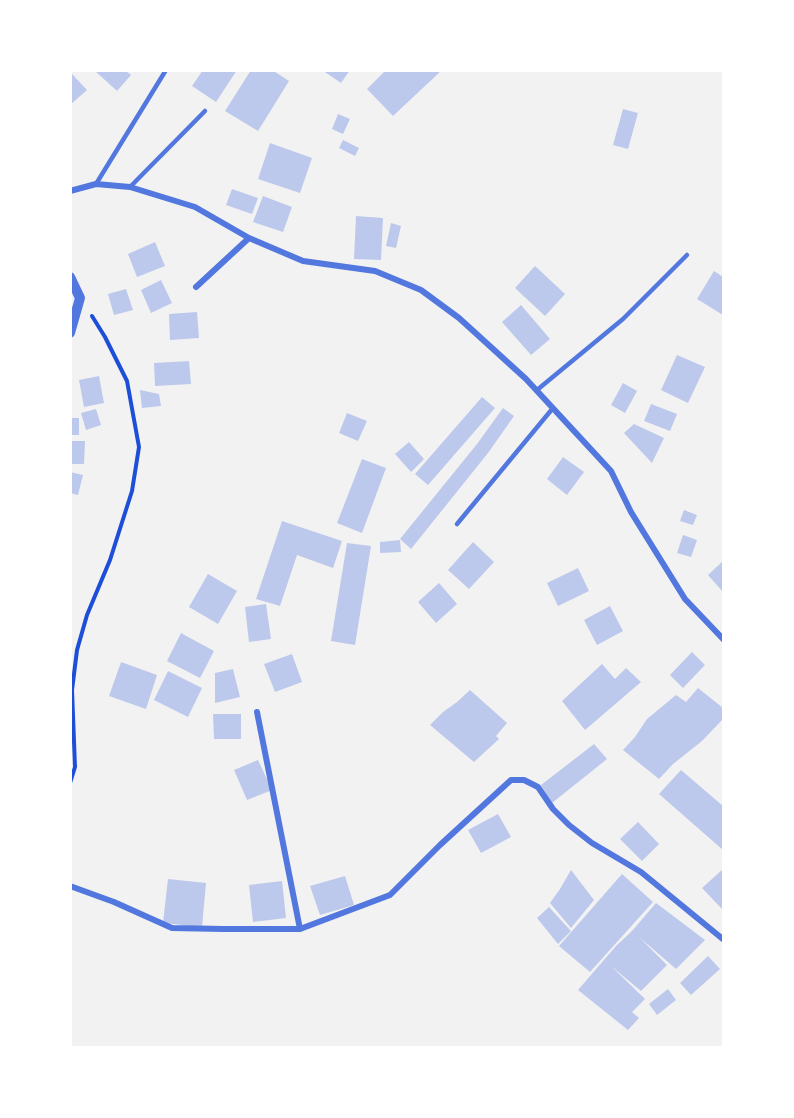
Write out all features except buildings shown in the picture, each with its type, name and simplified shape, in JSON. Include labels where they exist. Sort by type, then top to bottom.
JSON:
[{"type":"street","points":[[70,191],[96,184],[130,188],[195,207],[249,238],[303,261],[375,271],[421,290],[459,318],[537,390],[611,471],[631,512],[686,599],[723,640]]},
{"type":"street","points":[[196,287],[249,238]]},
{"type":"street","points":[[70,277],[80,298],[70,333]]},
{"type":"street","points":[[257,712],[300,929]]},
{"type":"street","points":[[70,886],[114,902],[172,928],[300,929],[390,895],[440,845],[512,780],[524,780],[538,787],[553,809],[569,825],[592,843],[641,872],[723,940]]},
{"type":"lane","points":[[96,184],[166,70]]},
{"type":"lane","points":[[130,188],[206,111]]},
{"type":"lane","points":[[537,390],[623,319],[687,255]]},
{"type":"lane","points":[[457,524],[554,408]]},
{"type":"path","points":[[70,783],[75,767],[72,690],[77,650],[87,615],[110,560],[132,491],[139,447],[127,381],[105,337],[80,298]]}]
